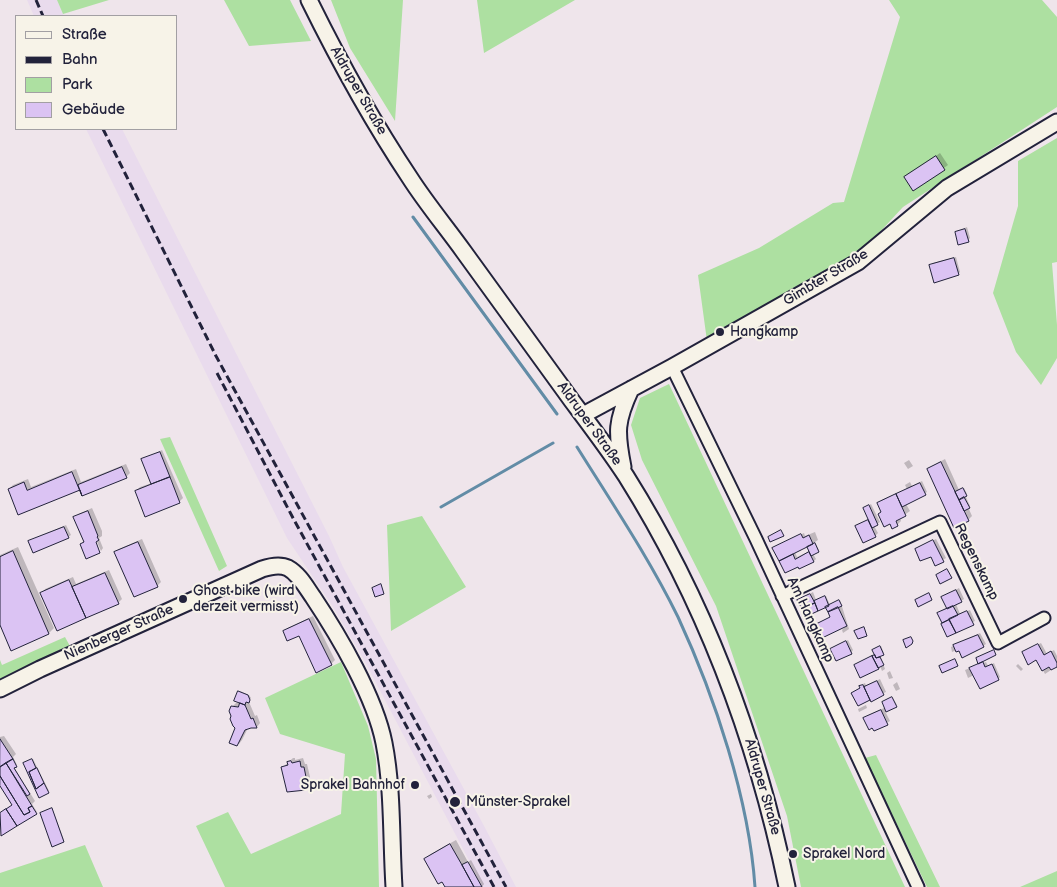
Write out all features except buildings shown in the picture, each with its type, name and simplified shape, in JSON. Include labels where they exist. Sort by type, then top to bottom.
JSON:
[{"type":"street","name":"Aldruper Straße","points":[[309,0],[369,115],[411,180],[625,474],[657,528],[686,582],[724,671],[758,770],[787,887]]},
{"type":"street","name":"Gimbter Straße","points":[[583,415],[858,262],[947,188],[1057,122]]},
{"type":"street","name":"Am Hangkamp","points":[[672,367],[782,596],[918,887]]},
{"type":"street","points":[[625,474],[617,430],[621,410],[631,389]]},
{"type":"street","name":"Regenskamp","points":[[782,596],[940,522],[998,643],[1044,618]]},
{"type":"street","name":"Nienberger Straße","points":[[0,689],[48,665],[262,569],[272,566],[289,569],[296,574],[330,623],[372,704],[384,740],[388,776],[394,887]]},
{"type":"shaded area","points":[[27,0],[57,0],[64,15],[34,15]]},
{"type":"shaded area","points":[[86,130],[123,130],[343,567],[516,887],[483,887],[364,660],[333,607],[287,538]]},
{"type":"green space","points":[[57,0],[109,0],[63,14]]},
{"type":"green space","points":[[224,0],[290,0],[311,41],[249,46]]},
{"type":"green space","points":[[331,0],[403,0],[395,121],[350,48]]},
{"type":"green space","points":[[477,0],[575,0],[484,53]]},
{"type":"green space","points":[[889,0],[1042,0],[1057,17],[1057,107],[903,207],[865,248],[707,341],[698,275],[759,248],[833,203],[844,202],[900,17]]},
{"type":"green space","points":[[1057,138],[1057,262],[1052,263],[1057,325],[1057,358],[1041,385],[1016,352],[993,293],[1018,206],[1018,161]]},
{"type":"green space","points":[[669,384],[905,887],[801,887],[787,816],[716,606],[642,460],[631,425],[640,398]]},
{"type":"green space","points":[[170,437],[227,566],[219,571],[160,439]]},
{"type":"green space","points":[[422,516],[466,587],[391,631],[387,525]]},
{"type":"green space","points":[[65,637],[71,648],[0,682],[0,660],[2,665]]},
{"type":"green space","points":[[341,662],[368,726],[376,759],[379,887],[225,887],[196,826],[228,812],[251,854],[341,814],[345,754],[280,734],[265,698]]},
{"type":"green space","points":[[876,755],[940,887],[927,887],[865,758]]},
{"type":"green space","points":[[85,845],[103,887],[0,887],[0,873]]},
{"type":"green space","points":[[1057,871],[1057,887],[1020,887]]},
{"type":"waterway","points":[[413,217],[557,414]]},
{"type":"waterway","points":[[441,507],[553,443]]},
{"type":"waterway","points":[[577,447],[655,573],[692,648],[717,714],[738,784],[746,819],[755,887]]},
{"type":"railway","points":[[36,0],[43,15]]},
{"type":"railway","points":[[103,130],[216,356],[506,887]]},
{"type":"railway","points":[[217,373],[293,518],[494,887]]},
{"type":"place","name":"Hangkamp","points":[[720,332]]},
{"type":"place","name":"Ghost bike (wird derzeit vermisst)","points":[[183,599]]},
{"type":"place","name":"Sprakel Bahnhof","points":[[415,785]]},
{"type":"place","name":"Münster-Sprakel","points":[[455,802]]},
{"type":"place","name":"Sprakel Nord","points":[[793,854]]}]
